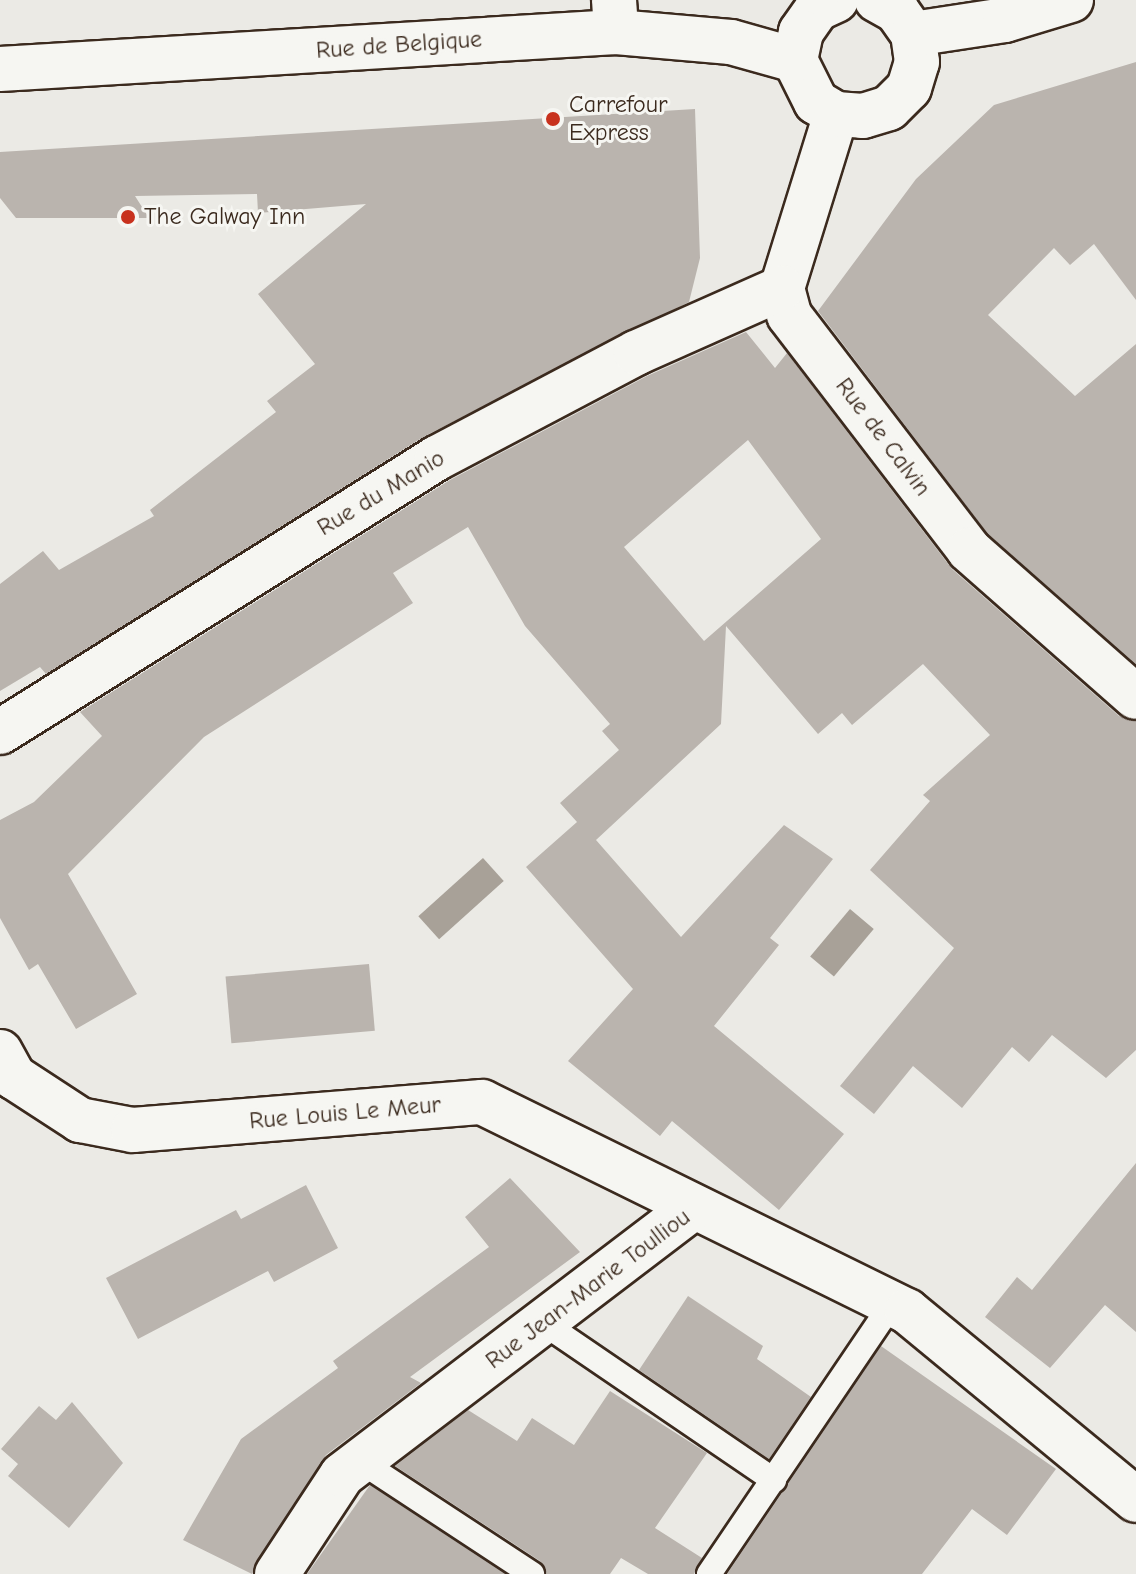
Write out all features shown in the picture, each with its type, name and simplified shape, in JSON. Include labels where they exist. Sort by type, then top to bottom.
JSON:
[{"type":"street","points":[[836,0],[817,9],[801,32],[795,60],[801,83],[836,114],[863,116],[889,108],[909,88],[917,62],[913,34],[897,11],[877,0]]},
{"type":"street","points":[[913,34],[1005,20],[1071,0]]},
{"type":"street","name":"Rue de Belgique","points":[[0,69],[615,16],[795,60]]},
{"type":"street","points":[[782,288],[836,114]]},
{"type":"street","name":"Rue de Calvin","points":[[782,288],[789,315],[969,550],[1136,697]]},
{"type":"street","name":"Rue du Manio","points":[[0,732],[437,458],[636,353],[782,288]]},
{"type":"street","name":"Rue Louis Le Meur","points":[[0,1052],[14,1077],[80,1120],[133,1130],[482,1102],[694,1207]]},
{"type":"street","name":"Rue Jean-Marie Toulliou","points":[[277,1574],[342,1475],[694,1207],[892,1304],[1136,1500]]},
{"type":"lane","points":[[709,1574],[892,1304]]},
{"type":"lane","points":[[542,1322],[774,1480]]},
{"type":"lane","points":[[360,1461],[532,1574]]},
{"type":"shaded area","points":[[483,858],[504,881],[439,939],[418,916]]},
{"type":"shaded area","points":[[850,909],[874,929],[834,976],[810,956]]},
{"type":"building","points":[[1136,62],[1136,300],[1094,244],[1070,265],[1054,248],[988,315],[1075,396],[1136,344],[1136,664],[987,533],[818,311],[916,179],[994,105]]},
{"type":"building","points":[[695,109],[700,258],[689,302],[425,436],[46,674],[40,667],[0,691],[0,584],[43,551],[59,570],[154,516],[150,510],[276,412],[267,401],[315,364],[258,294],[366,204],[258,213],[257,194],[135,196],[149,218],[16,218],[0,198],[0,152]]},
{"type":"building","points":[[746,332],[775,368],[787,353],[952,569],[1119,716],[1136,721],[1136,1050],[1106,1078],[1052,1035],[1029,1062],[1012,1047],[962,1108],[913,1066],[874,1114],[840,1086],[954,948],[870,870],[930,801],[923,795],[990,735],[923,664],[852,725],[842,713],[818,734],[726,626],[721,724],[596,840],[681,937],[784,825],[833,859],[770,938],[779,945],[714,1026],[844,1134],[779,1210],[672,1121],[660,1136],[568,1061],[633,989],[526,867],[577,822],[560,803],[619,750],[602,731],[610,724],[525,626],[468,527],[393,573],[413,603],[204,737],[68,874],[137,994],[76,1029],[38,964],[29,970],[0,918],[0,820],[34,802],[102,736],[80,712],[450,480],[647,376]],"holes":[[[748,440],[821,539],[704,641],[624,547]]]},
{"type":"building","points":[[369,964],[375,1031],[231,1043],[226,977]]},
{"type":"building","points":[[1136,1163],[1136,1332],[1105,1305],[1050,1368],[985,1317],[1017,1277],[1032,1290]]},
{"type":"building","points":[[510,1178],[580,1252],[410,1377],[421,1383],[326,1455],[252,1574],[183,1540],[241,1439],[338,1368],[333,1361],[489,1247],[465,1217]]},
{"type":"building","points":[[306,1185],[338,1248],[274,1282],[268,1271],[138,1339],[106,1278],[236,1210],[241,1219]]},
{"type":"building","points":[[688,1296],[763,1346],[757,1359],[811,1397],[769,1459],[639,1370]]},
{"type":"building","points":[[881,1346],[1056,1469],[1007,1535],[972,1509],[922,1574],[727,1574]]},
{"type":"building","points":[[610,1391],[707,1453],[655,1528],[702,1558],[694,1574],[648,1574],[621,1558],[610,1574],[547,1574],[540,1561],[395,1466],[468,1410],[517,1441],[532,1418],[574,1445]]},
{"type":"building","points":[[72,1402],[123,1463],[69,1528],[8,1476],[18,1464],[1,1449],[39,1406],[56,1420]]},
{"type":"building","points":[[370,1485],[505,1574],[307,1574]]},
{"type":"place","name":"Carrefour Express","points":[[553,119]]},
{"type":"place","name":"The Galway Inn","points":[[128,217]]}]
